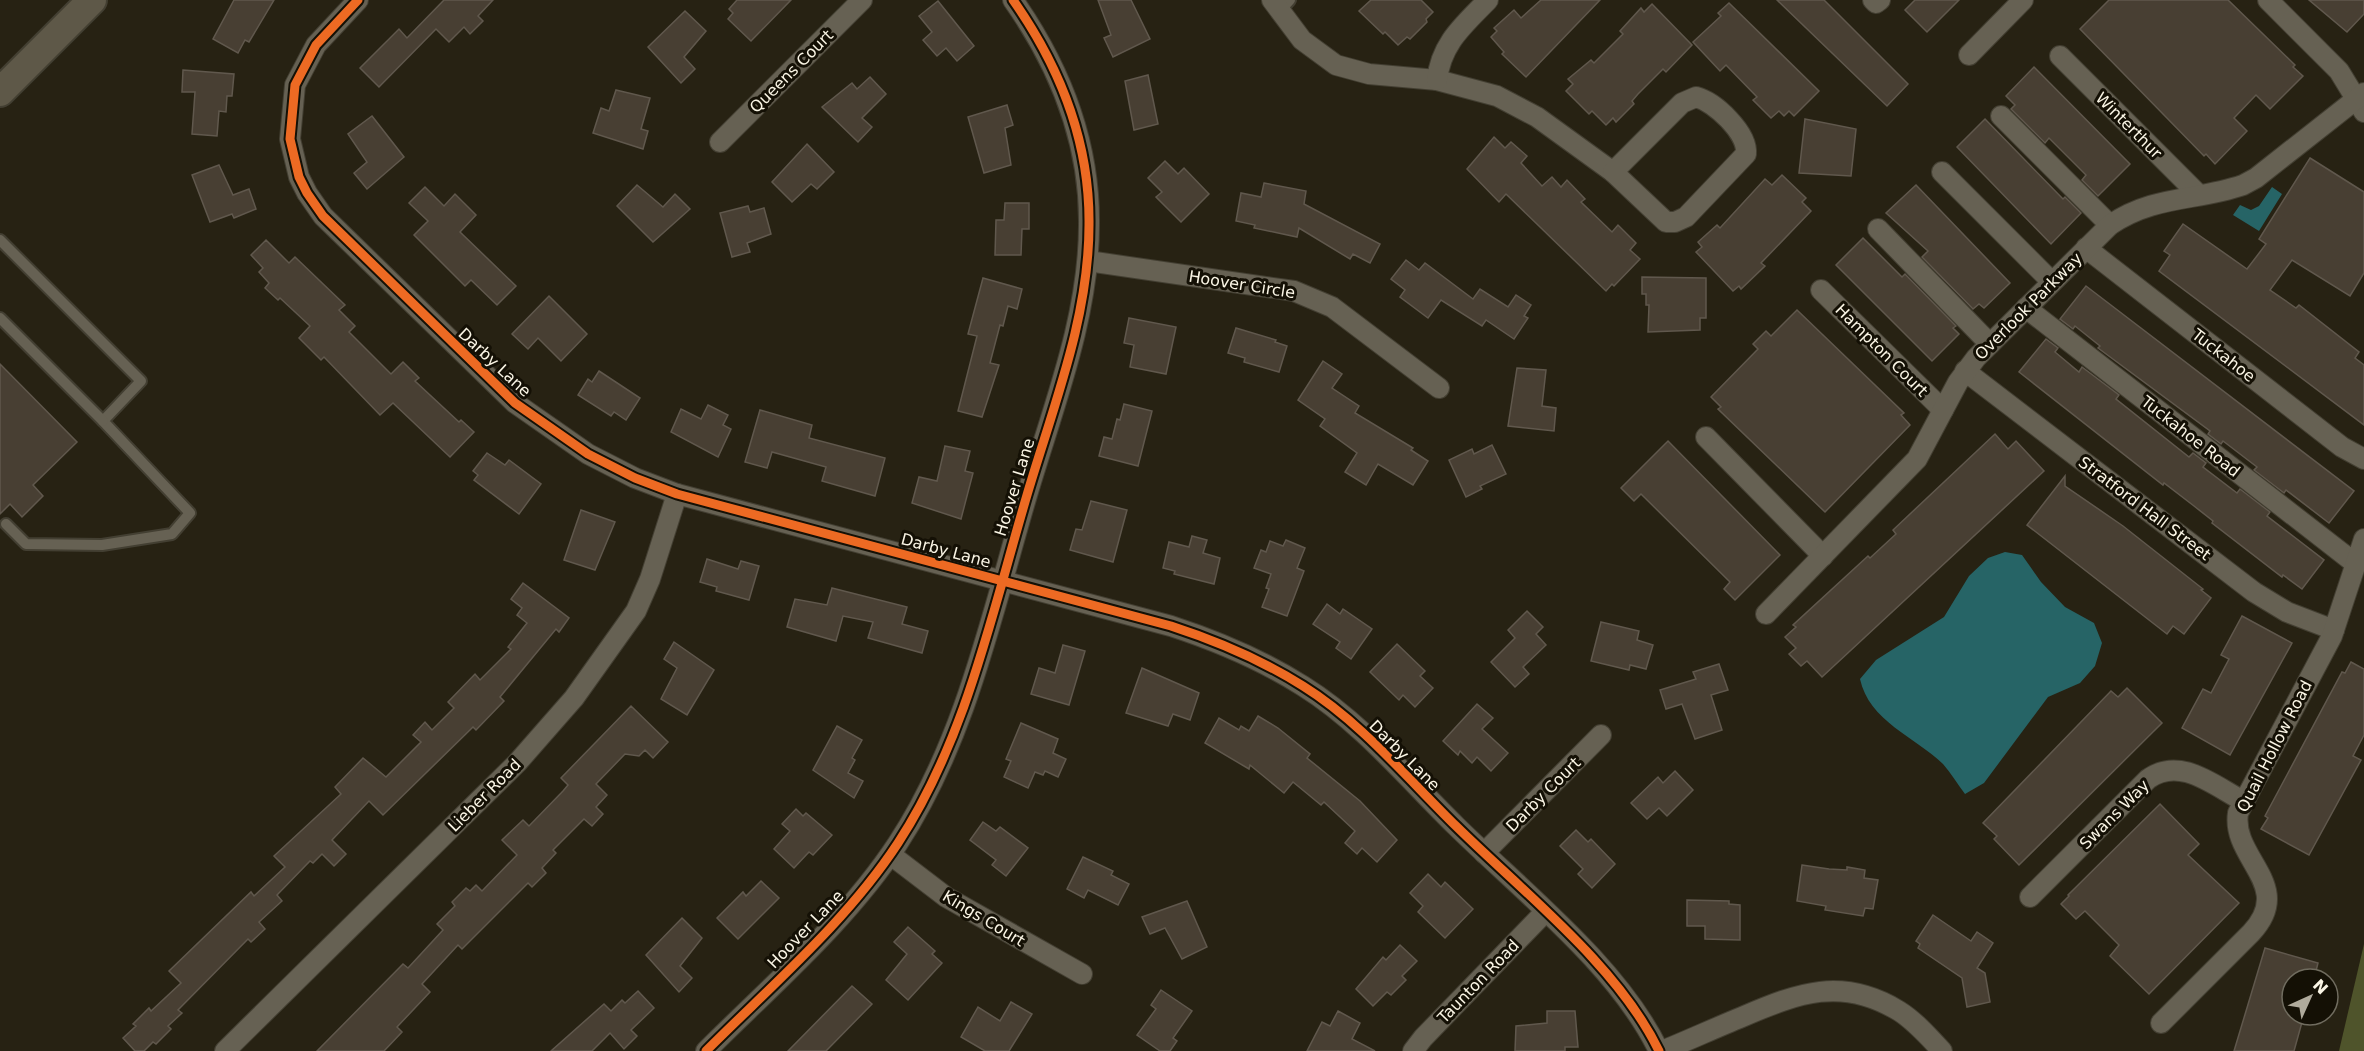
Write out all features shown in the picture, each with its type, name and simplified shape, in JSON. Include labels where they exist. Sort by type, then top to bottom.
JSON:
[{"type":"main road","points":[[0,92],[92,0]]},
{"type":"street","name":"Darby Lane","points":[[358,0],[322,37],[306,60],[293,93],[289,130],[299,177],[323,216],[515,403],[588,454],[635,478],[676,494],[1197,634],[1247,655],[1288,676],[1355,726],[1545,912],[1619,987],[1647,1027],[1660,1051]]},
{"type":"street","name":"Queens Court","points":[[720,142],[862,0]]},
{"type":"street","name":"Hoover Lane","points":[[706,1051],[845,911],[891,855],[924,801],[955,734],[1076,330],[1088,261],[1089,225],[1085,172],[1074,119],[1043,45],[1013,0]]},
{"type":"street","points":[[1437,80],[1439,65],[1447,44],[1488,0]]},
{"type":"street","points":[[1969,55],[2023,0]]},
{"type":"street","points":[[2268,0],[2339,71],[2362,101]]},
{"type":"street","points":[[1281,4],[1308,46],[1336,65],[1369,74],[1437,80],[1497,96],[1529,112],[1613,172],[1662,219],[1675,222],[1686,217],[1741,161],[1747,145],[1741,135],[1709,102],[1696,97],[1682,103],[1613,172]]},
{"type":"street","name":"Winterthur","points":[[2060,56],[2198,194]]},
{"type":"street","name":"Overlook Parkway","points":[[1766,614],[1913,464],[1965,371],[2025,308],[2110,225],[2137,210],[2180,197],[2229,190],[2256,178],[2362,101]]},
{"type":"street","points":[[2001,116],[2110,225]]},
{"type":"street","points":[[1942,172],[2052,282]]},
{"type":"street","points":[[1878,229],[1990,344]]},
{"type":"street","name":"Tuckahoe","points":[[2086,248],[2342,447],[2364,459]]},
{"type":"street","name":"Hoover Circle","points":[[1088,261],[1294,291],[1332,307],[1439,388]]},
{"type":"street","name":"Hampton Court","points":[[1821,290],[1943,410]]},
{"type":"street","name":"Tuckahoe Road","points":[[2025,308],[2356,564]]},
{"type":"street","name":"Stratford Hall Street","points":[[1965,371],[2254,592],[2287,612],[2334,630]]},
{"type":"street","points":[[1706,437],[1823,556]]},
{"type":"street","name":"Lieber Road","points":[[225,1051],[517,763],[574,698],[636,611],[650,579],[676,494]]},
{"type":"street","name":"Quail Hollow Road","points":[[2161,1023],[2251,933],[2263,916],[2267,897],[2266,883],[2239,831],[2237,819],[2242,801],[2334,630],[2364,538]]},
{"type":"street","name":"Darby Court","points":[[1484,853],[1601,735]]},
{"type":"street","name":"Swans Way","points":[[2030,897],[2148,779],[2158,773],[2170,769],[2187,770],[2242,801]]},
{"type":"street","name":"Kings Court","points":[[891,855],[946,897],[1082,974]]},
{"type":"street","name":"Taunton Road","points":[[1413,1051],[1545,912]]},
{"type":"street","points":[[1660,1051],[1787,997],[1822,990],[1859,994],[1882,1002],[1906,1016],[1942,1051]]},
{"type":"lane","points":[[0,240],[141,381],[103,421]]},
{"type":"lane","points":[[0,318],[103,421],[190,513],[172,534],[102,545],[26,544],[6,524]]},
{"type":"green space","points":[[2364,944],[2364,1051],[2339,1051]]},
{"type":"water","points":[[2272,187],[2282,194],[2259,231],[2233,215],[2240,205],[2251,210],[2259,206]]},
{"type":"water","points":[[2005,552],[2022,555],[2041,582],[2065,607],[2094,623],[2102,643],[2095,666],[2080,683],[2048,697],[1984,783],[1965,794],[1943,764],[1883,717],[1865,694],[1860,679],[1876,660],[1944,617],[1969,576],[1988,558]]},
{"type":"building","points":[[234,0],[274,0],[249,42],[245,40],[238,53],[213,39]]},
{"type":"building","points":[[444,0],[493,0],[478,16],[483,21],[470,34],[464,27],[449,42],[436,29],[379,87],[360,68],[399,29],[407,38]]},
{"type":"building","points":[[737,0],[791,0],[751,41],[728,19],[733,13],[729,9]]},
{"type":"building","points":[[1098,0],[1131,0],[1150,39],[1113,57],[1104,38],[1111,35]]},
{"type":"building","points":[[1371,0],[1421,0],[1433,12],[1426,19],[1427,22],[1410,39],[1407,37],[1398,45],[1359,11]]},
{"type":"building","points":[[1541,0],[1600,0],[1526,77],[1502,54],[1504,52],[1491,37],[1497,31],[1494,28],[1514,10],[1521,18]]},
{"type":"building","points":[[1777,0],[1824,0],[1908,84],[1887,106]]},
{"type":"building","points":[[1915,0],[1959,0],[1927,32],[1905,10]]},
{"type":"building","points":[[2109,0],[2228,0],[2295,65],[2293,67],[2303,76],[2270,109],[2256,95],[2234,118],[2247,131],[2215,164],[2206,154],[2204,156],[2080,29]]},
{"type":"building","points":[[2309,0],[2364,0],[2364,14],[2347,32]]},
{"type":"building","points":[[938,1],[974,46],[957,61],[946,48],[937,56],[923,40],[932,32],[919,16]]},
{"type":"building","points":[[1729,3],[1819,91],[1794,116],[1789,111],[1784,116],[1779,111],[1771,118],[1753,100],[1757,97],[1726,65],[1720,71],[1693,42],[1721,16],[1718,13]]},
{"type":"building","points":[[1652,4],[1692,45],[1666,72],[1663,69],[1638,94],[1632,101],[1634,104],[1616,122],[1613,118],[1606,125],[1592,111],[1589,114],[1566,91],[1573,84],[1568,79],[1591,60],[1594,63],[1623,34],[1620,31],[1641,8],[1644,12]]},
{"type":"building","points":[[685,11],[706,31],[684,57],[695,69],[681,83],[648,47]]},
{"type":"building","points":[[2034,67],[2130,164],[2098,196],[2082,180],[2086,175],[2049,138],[2045,143],[2011,109],[2015,105],[2006,96]]},
{"type":"building","points":[[183,70],[234,74],[232,96],[227,96],[226,112],[219,111],[217,136],[192,134],[195,92],[182,92]]},
{"type":"building","points":[[1148,75],[1158,124],[1134,130],[1125,81]]},
{"type":"building","points":[[870,77],[886,94],[862,118],[872,127],[858,142],[822,107],[852,83],[857,89]]},
{"type":"building","points":[[616,90],[650,98],[641,129],[648,131],[643,149],[593,133],[601,108],[609,111]]},
{"type":"building","points":[[1007,105],[1013,125],[1005,128],[1011,165],[984,173],[968,117]]},
{"type":"building","points":[[372,116],[404,157],[367,189],[354,173],[367,162],[348,134]]},
{"type":"building","points":[[1805,119],[1856,129],[1851,176],[1799,173]]},
{"type":"building","points":[[1985,119],[2063,199],[2065,197],[2081,213],[2051,244],[1957,147]]},
{"type":"building","points":[[1494,137],[1505,148],[1511,142],[1527,156],[1521,163],[1542,186],[1552,177],[1561,187],[1567,180],[1585,199],[1581,202],[1612,232],[1618,225],[1636,243],[1630,250],[1640,259],[1614,286],[1612,284],[1606,291],[1506,194],[1499,202],[1467,169]]},
{"type":"building","points":[[807,144],[834,172],[817,189],[811,184],[792,202],[772,182]]},
{"type":"building","points":[[2310,158],[2364,192],[2364,273],[2350,296],[2292,260],[2270,290],[2296,308],[2299,305],[2359,352],[2355,358],[2364,365],[2364,425],[2159,271],[2170,255],[2164,251],[2183,224],[2247,269],[2266,244],[2259,239]]},
{"type":"building","points":[[1165,161],[1178,174],[1184,168],[1209,194],[1181,222],[1156,197],[1162,192],[1148,178]]},
{"type":"building","points":[[219,165],[233,195],[249,189],[256,209],[234,218],[232,214],[210,222],[192,175]]},
{"type":"building","points":[[1782,175],[1806,198],[1802,202],[1811,211],[1761,263],[1765,266],[1741,289],[1739,286],[1733,291],[1696,252],[1702,247],[1698,242],[1717,225],[1720,228],[1765,179],[1772,185]]},
{"type":"building","points":[[1264,183],[1306,191],[1304,204],[1380,244],[1370,263],[1353,254],[1350,259],[1299,228],[1297,237],[1254,228],[1255,225],[1236,221],[1241,193],[1261,197]]},
{"type":"building","points":[[637,185],[663,207],[675,194],[690,209],[653,242],[617,206]]},
{"type":"building","points":[[1916,185],[2010,283],[1984,308],[1979,304],[1973,309],[1922,257],[1928,251],[1886,213]]},
{"type":"building","points":[[425,187],[444,206],[455,194],[476,215],[460,232],[516,286],[497,305],[471,280],[465,286],[414,235],[428,221],[409,203]]},
{"type":"building","points":[[1005,203],[1029,203],[1029,229],[1022,229],[1021,255],[995,255],[996,220],[1004,220]]},
{"type":"building","points":[[748,206],[750,212],[764,208],[771,234],[747,243],[750,252],[732,257],[720,213]]},
{"type":"building","points":[[1863,238],[1902,277],[1905,274],[1956,326],[1953,328],[1959,334],[1932,361],[1836,265]]},
{"type":"building","points":[[266,240],[289,263],[295,257],[345,305],[339,310],[355,326],[349,332],[391,374],[403,362],[419,378],[415,381],[459,422],[461,420],[474,432],[450,457],[393,403],[380,415],[324,357],[321,360],[299,338],[310,326],[280,298],[278,300],[265,288],[269,283],[259,272],[263,268],[251,255]]},
{"type":"building","points":[[1406,260],[1419,270],[1425,263],[1473,299],[1480,289],[1508,307],[1516,295],[1531,305],[1524,316],[1528,318],[1514,339],[1486,320],[1482,326],[1441,300],[1428,318],[1400,297],[1405,290],[1391,279]]},
{"type":"building","points":[[1642,277],[1706,278],[1706,318],[1700,318],[1700,330],[1648,332],[1649,305],[1646,305],[1646,294],[1642,294]]},
{"type":"building","points":[[983,278],[1022,289],[1017,309],[1008,306],[1003,326],[1000,325],[990,363],[999,365],[982,417],[958,411],[977,336],[968,334]]},
{"type":"building","points":[[2086,286],[2354,491],[2329,523],[2286,490],[2284,493],[2254,470],[2257,467],[2223,441],[2221,444],[2208,434],[2210,431],[2098,348],[2100,346],[2075,326],[2073,329],[2060,319]]},
{"type":"building","points":[[549,296],[587,334],[561,361],[538,338],[528,349],[512,334]]},
{"type":"building","points":[[1797,310],[1904,413],[1901,415],[1910,425],[1825,512],[1718,409],[1721,407],[1711,397],[1758,349],[1753,344],[1766,331],[1771,336]]},
{"type":"building","points":[[1129,318],[1176,327],[1166,374],[1130,367],[1134,345],[1124,343]]},
{"type":"building","points":[[1236,328],[1276,340],[1275,342],[1287,346],[1279,372],[1244,362],[1245,358],[1228,353]]},
{"type":"building","points":[[2046,339],[2058,348],[2055,352],[2079,372],[2082,367],[2119,395],[2116,399],[2189,457],[2193,453],[2206,463],[2203,467],[2237,493],[2240,489],[2270,512],[2267,516],[2324,560],[2302,589],[2283,575],[2282,577],[2212,523],[2213,521],[2194,506],[2164,483],[2163,485],[2019,372]]},
{"type":"building","points":[[1323,361],[1342,374],[1332,388],[1359,406],[1355,413],[1413,448],[1411,450],[1428,461],[1413,485],[1378,464],[1366,485],[1345,472],[1357,453],[1320,426],[1325,419],[1298,400]]},
{"type":"building","points":[[0,364],[77,442],[33,485],[43,496],[22,517],[10,504],[0,514]]},
{"type":"building","points":[[1517,368],[1546,370],[1542,406],[1556,408],[1554,431],[1508,426]]},
{"type":"building","points":[[599,371],[640,398],[626,420],[614,412],[611,416],[578,395],[588,379],[592,382]]},
{"type":"building","points":[[1124,404],[1152,411],[1138,466],[1099,456],[1104,437],[1112,439]]},
{"type":"building","points":[[708,405],[728,415],[723,425],[731,429],[718,457],[671,432],[681,409],[701,419]]},
{"type":"building","points":[[760,410],[812,425],[809,438],[885,458],[875,496],[822,481],[826,467],[772,452],[767,468],[745,462]]},
{"type":"building","points":[[1995,434],[2008,449],[2016,441],[2044,471],[1822,677],[1807,661],[1801,666],[1789,654],[1796,648],[1785,637],[1796,627],[1793,625],[1868,556],[1870,558],[1896,534],[1893,530]]},
{"type":"building","points":[[1668,441],[1780,555],[1735,600],[1724,589],[1730,582],[1641,494],[1634,501],[1621,488]]},
{"type":"building","points":[[1492,445],[1506,474],[1480,486],[1482,489],[1466,497],[1449,460],[1472,449],[1474,454]]},
{"type":"building","points":[[945,446],[970,451],[965,471],[973,473],[961,519],[912,503],[919,477],[937,481]]},
{"type":"building","points":[[487,453],[505,465],[509,460],[541,484],[519,514],[474,480],[478,475],[473,471]]},
{"type":"building","points":[[2065,476],[2065,486],[2123,526],[2203,589],[2201,590],[2211,598],[2184,634],[2173,626],[2167,634],[2027,525]]},
{"type":"building","points":[[1091,501],[1127,510],[1113,562],[1070,550],[1076,529],[1082,530]]},
{"type":"building","points":[[581,510],[615,522],[595,570],[564,560]]},
{"type":"building","points":[[1192,536],[1207,540],[1203,553],[1220,558],[1214,584],[1174,574],[1175,571],[1163,568],[1169,542],[1189,547]]},
{"type":"building","points":[[1286,540],[1305,548],[1297,568],[1304,571],[1287,616],[1262,607],[1269,589],[1266,588],[1271,574],[1254,568],[1261,550],[1266,552],[1270,541],[1283,546]]},
{"type":"building","points":[[707,559],[738,569],[741,561],[759,566],[749,600],[716,591],[717,587],[700,582]]},
{"type":"building","points":[[523,583],[569,618],[559,632],[556,629],[500,697],[504,701],[476,730],[473,727],[383,815],[369,801],[332,840],[346,854],[334,866],[322,854],[313,863],[310,861],[277,895],[282,901],[259,922],[265,929],[251,942],[248,939],[178,1010],[182,1013],[168,1026],[171,1029],[156,1044],[153,1042],[144,1051],[135,1051],[123,1038],[136,1026],[133,1024],[149,1008],[151,1011],[181,983],[169,971],[251,892],[254,896],[285,867],[274,856],[341,794],[335,787],[363,758],[386,777],[421,742],[413,735],[425,722],[432,730],[454,708],[448,702],[475,674],[480,680],[511,649],[508,647],[527,623],[517,615],[522,608],[511,599]]},
{"type":"building","points":[[832,588],[907,607],[902,624],[928,631],[922,653],[868,638],[873,622],[843,616],[836,641],[787,627],[795,599],[827,605]]},
{"type":"building","points":[[1327,604],[1340,614],[1343,609],[1372,629],[1351,659],[1336,648],[1340,642],[1313,624]]},
{"type":"building","points":[[1527,611],[1543,627],[1536,634],[1546,645],[1523,667],[1529,674],[1515,687],[1491,662],[1515,638],[1508,630]]},
{"type":"building","points":[[2242,616],[2292,643],[2230,755],[2182,728],[2203,689],[2211,693],[2229,659],[2221,655]]},
{"type":"building","points":[[1601,622],[1639,631],[1637,640],[1653,645],[1646,669],[1630,665],[1629,670],[1591,661]]},
{"type":"building","points":[[674,642],[714,670],[687,715],[661,699],[677,668],[664,659]]},
{"type":"building","points":[[1397,644],[1425,671],[1420,676],[1433,688],[1415,707],[1403,695],[1399,700],[1370,672]]},
{"type":"building","points":[[1063,645],[1085,651],[1069,705],[1031,694],[1039,668],[1055,673]]},
{"type":"building","points":[[2351,662],[2364,669],[2364,735],[2353,756],[2361,760],[2309,855],[2261,829],[2268,818],[2265,816],[2342,672],[2345,673]]},
{"type":"building","points":[[1719,664],[1728,690],[1711,695],[1722,730],[1695,739],[1682,704],[1666,709],[1660,690],[1696,679],[1693,672]]},
{"type":"building","points":[[1142,668],[1199,693],[1190,720],[1173,714],[1168,726],[1126,713]]},
{"type":"building","points":[[2127,688],[2162,723],[2019,865],[1994,839],[1997,836],[1983,823],[2111,691],[2118,697]]},
{"type":"building","points":[[1477,704],[1493,718],[1482,729],[1508,753],[1491,771],[1477,757],[1472,763],[1460,751],[1458,755],[1443,741]]},
{"type":"building","points":[[631,706],[668,742],[653,758],[645,750],[639,756],[625,754],[596,784],[607,795],[596,807],[603,814],[592,826],[584,819],[553,850],[556,853],[542,868],[546,873],[532,887],[528,883],[462,949],[458,945],[422,984],[430,992],[397,1027],[402,1032],[384,1051],[317,1051],[403,964],[408,968],[443,930],[437,924],[455,906],[452,902],[466,888],[470,891],[476,885],[482,891],[517,855],[502,840],[523,820],[529,826],[563,791],[568,785],[561,778]]},
{"type":"building","points":[[1258,716],[1278,728],[1310,754],[1307,758],[1360,801],[1397,840],[1377,862],[1362,848],[1357,854],[1345,843],[1355,831],[1324,802],[1321,805],[1293,782],[1284,793],[1250,765],[1249,769],[1205,743],[1219,718],[1239,730],[1241,726],[1249,731]]},
{"type":"building","points":[[1021,723],[1058,739],[1053,753],[1066,759],[1058,777],[1045,771],[1043,775],[1035,772],[1028,788],[1004,777],[1011,761],[1006,759]]},
{"type":"building","points":[[837,726],[862,740],[852,758],[855,760],[848,773],[863,781],[854,798],[813,770]]},
{"type":"building","points":[[1675,771],[1693,790],[1667,816],[1659,808],[1647,819],[1631,803],[1658,777],[1663,783]]},
{"type":"building","points":[[2160,804],[2199,844],[2188,855],[2239,903],[2149,994],[2110,956],[2119,945],[2085,911],[2076,919],[2061,904]]},
{"type":"building","points":[[796,809],[803,816],[806,813],[832,835],[813,855],[809,852],[794,868],[774,849],[790,831],[782,824]]},
{"type":"building","points":[[983,822],[996,831],[1000,827],[1028,848],[1006,876],[992,865],[996,860],[970,840]]},
{"type":"building","points":[[1576,830],[1588,842],[1591,839],[1615,864],[1592,888],[1578,874],[1583,869],[1560,846]]},
{"type":"building","points":[[1083,857],[1113,871],[1111,875],[1129,884],[1118,905],[1088,890],[1084,898],[1067,889]]},
{"type":"building","points":[[1802,865],[1829,869],[1847,870],[1847,867],[1865,870],[1864,878],[1878,880],[1873,909],[1865,908],[1863,916],[1825,910],[1826,906],[1797,901]]},
{"type":"building","points":[[1428,874],[1441,887],[1445,882],[1473,909],[1445,938],[1418,912],[1423,906],[1410,893]]},
{"type":"building","points":[[761,881],[779,898],[738,939],[717,918],[743,892],[746,896]]},
{"type":"building","points":[[1687,900],[1729,901],[1729,904],[1740,905],[1740,940],[1705,939],[1705,926],[1687,926]]},
{"type":"building","points":[[1187,901],[1207,947],[1182,959],[1165,928],[1150,934],[1142,917]]},
{"type":"building","points":[[1933,915],[1971,941],[1977,932],[1993,943],[1977,968],[1985,973],[1990,1002],[1967,1007],[1962,978],[1918,948],[1920,944],[1916,941]]},
{"type":"building","points":[[682,918],[702,938],[680,966],[692,978],[679,992],[646,955]]},
{"type":"building","points":[[908,927],[935,951],[932,954],[942,963],[908,1000],[886,980],[907,954],[894,942]]},
{"type":"building","points":[[1400,945],[1417,961],[1402,976],[1406,980],[1391,995],[1387,992],[1373,1006],[1356,989],[1383,957],[1386,960]]},
{"type":"building","points":[[2265,948],[2318,963],[2317,967],[2280,967],[2280,1027],[2301,1027],[2294,1051],[2234,1051]]},
{"type":"building","points":[[852,986],[872,1004],[826,1051],[788,1051]]},
{"type":"building","points":[[1161,990],[1192,1011],[1173,1038],[1177,1041],[1170,1051],[1160,1051],[1137,1035],[1156,1009],[1151,1005]]},
{"type":"building","points":[[638,991],[654,1008],[631,1030],[637,1036],[624,1049],[610,1033],[592,1051],[551,1051],[604,1004],[611,1011],[622,1000],[625,1003]]},
{"type":"building","points":[[1011,1002],[1032,1014],[1009,1051],[985,1051],[961,1037],[978,1007],[1000,1021]]},
{"type":"building","points":[[1338,1011],[1360,1023],[1352,1039],[1375,1051],[1307,1051],[1322,1022],[1330,1026]]},
{"type":"building","points":[[1547,1011],[1575,1011],[1578,1047],[1565,1047],[1565,1051],[1515,1051],[1516,1026],[1547,1023]]},
{"type":"cycle path","points":[[358,0],[316,45],[295,85],[290,139],[299,177],[323,216],[515,403],[588,454],[635,478],[677,494],[1171,626],[1239,652],[1272,668],[1303,686],[1345,716],[1568,932],[1620,989],[1659,1051]]},
{"type":"cycle path","points":[[706,1051],[808,951],[856,899],[898,843],[922,803],[942,761],[975,674],[1068,362],[1083,294],[1087,260],[1089,225],[1084,165],[1078,135],[1058,79],[1045,52],[1013,0]]}]
